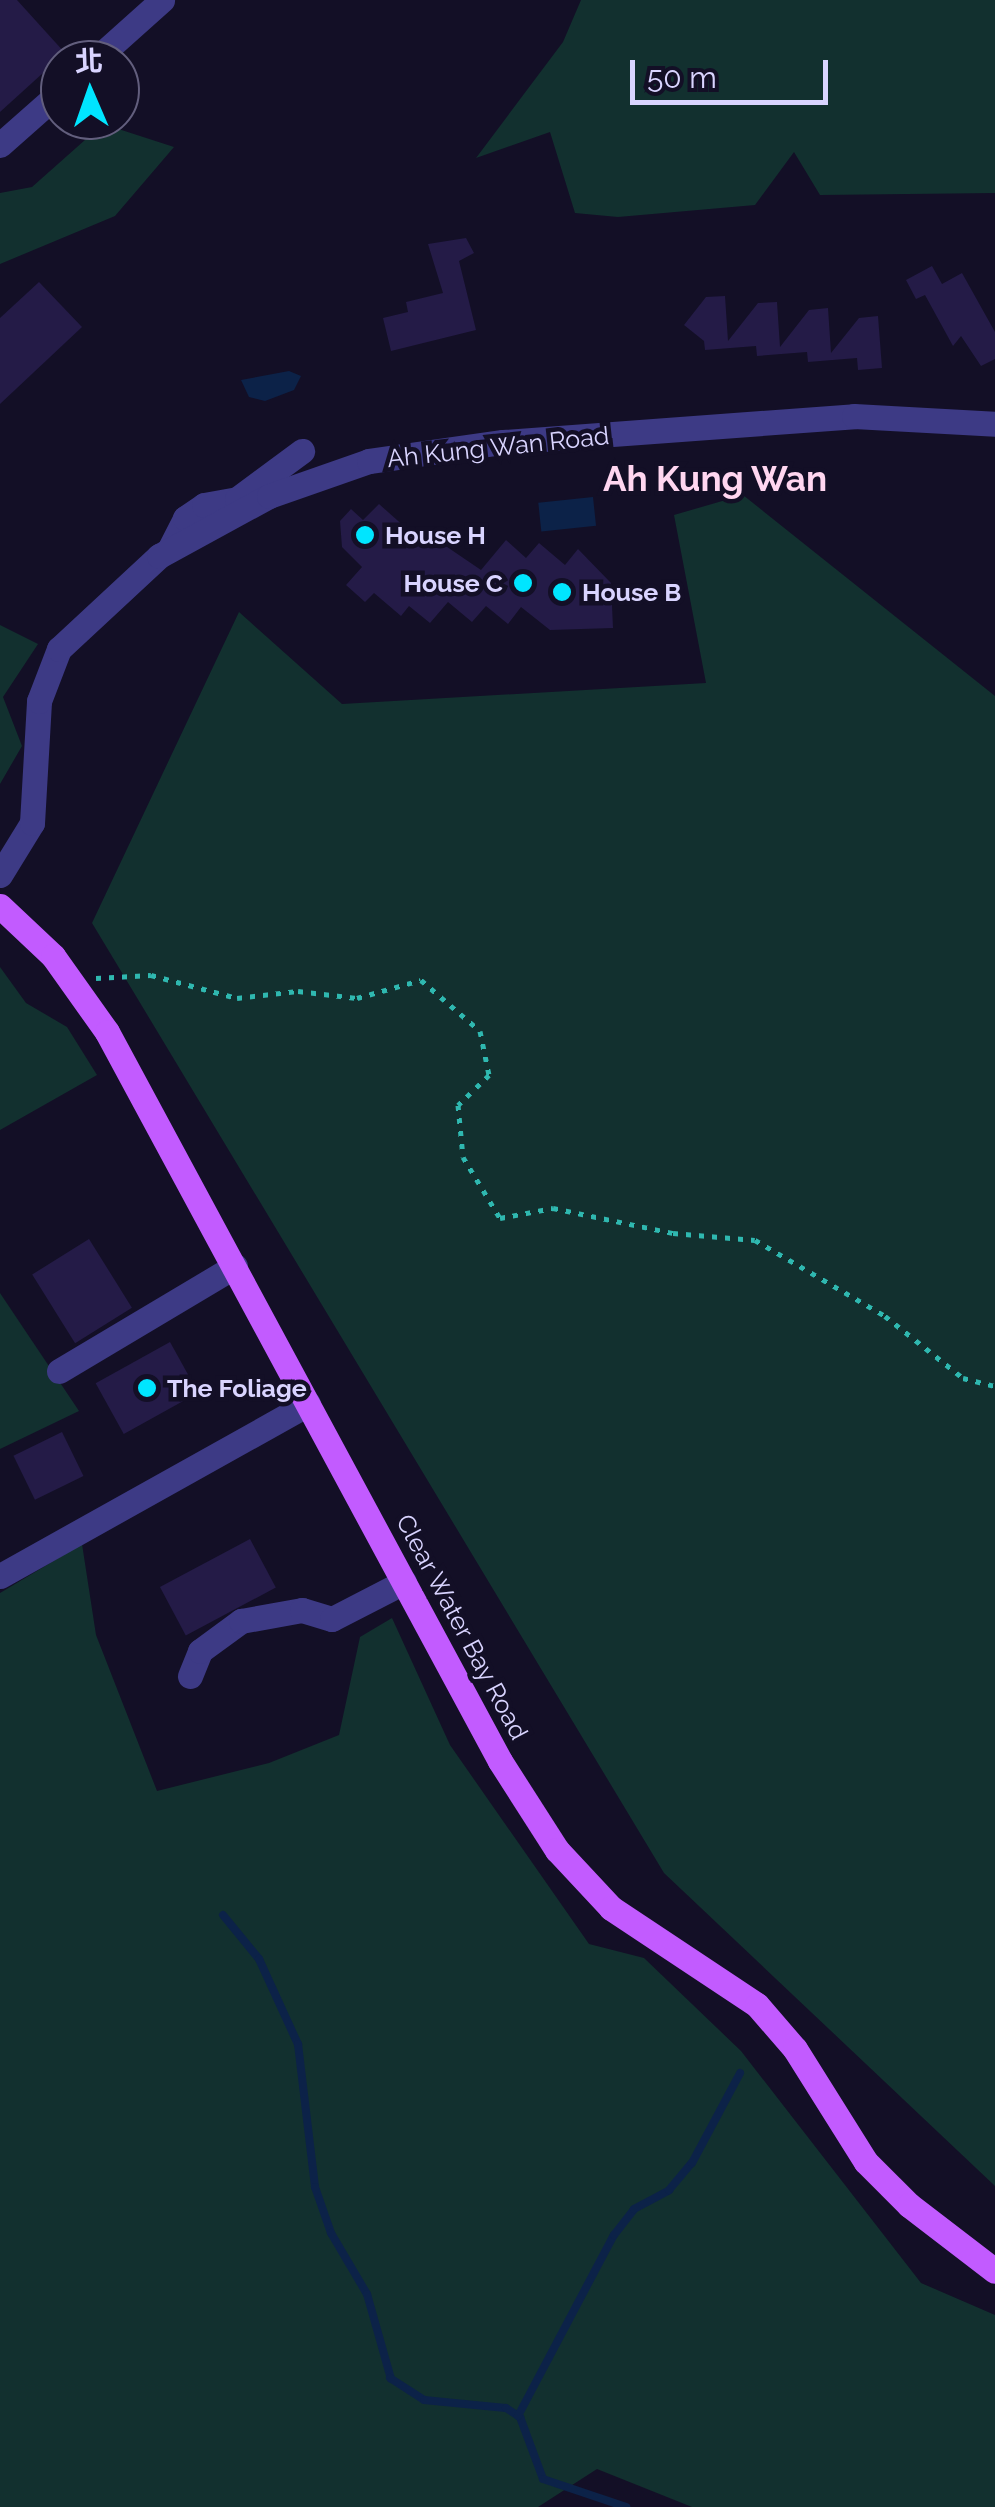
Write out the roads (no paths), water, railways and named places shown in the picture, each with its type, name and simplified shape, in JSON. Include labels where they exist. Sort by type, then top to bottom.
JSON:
[{"type":"main road","name":"Clear Water Bay Road","points":[[0,906],[88,1001],[520,1796],[575,1872],[611,1908],[710,1968],[757,2006],[795,2048],[866,2162],[909,2205],[995,2270]]},
{"type":"street","points":[[117,40],[162,0]]},
{"type":"street","points":[[0,145],[40,110]]},
{"type":"street","name":"Ah Kung Wan Road","points":[[0,875],[25,840],[36,806],[38,712],[50,664],[87,618],[169,550],[304,482],[420,452],[854,416],[995,424]]},
{"type":"street","points":[[169,550],[184,518],[204,505],[238,499],[302,451]]},
{"type":"street","points":[[59,1371],[234,1266]]},
{"type":"street","points":[[0,1576],[308,1404]]},
{"type":"street","points":[[190,1676],[200,1651],[241,1621],[302,1610],[332,1619],[404,1582]]},
{"type":"water","points":[[289,371],[301,376],[294,390],[265,401],[249,397],[241,380]]},
{"type":"water","points":[[593,497],[596,526],[541,532],[538,503]]},
{"type":"waterway","points":[[223,1915],[259,1959],[298,2044],[315,2187],[331,2233],[367,2294],[391,2379]]},
{"type":"waterway","points":[[518,2416],[614,2235],[634,2209],[669,2190],[692,2163],[740,2073]]},
{"type":"waterway","points":[[390,2378],[424,2400],[506,2408],[520,2417],[543,2479],[626,2507]]},
{"type":"place","name":"House H","points":[[365,535]]},
{"type":"place","name":"House C","points":[[523,583]]},
{"type":"place","name":"House B","points":[[562,592]]},
{"type":"place","name":"The Foliage","points":[[147,1388]]},
{"type":"district","name":"Ah Kung Wan","points":[[715,479]]}]
